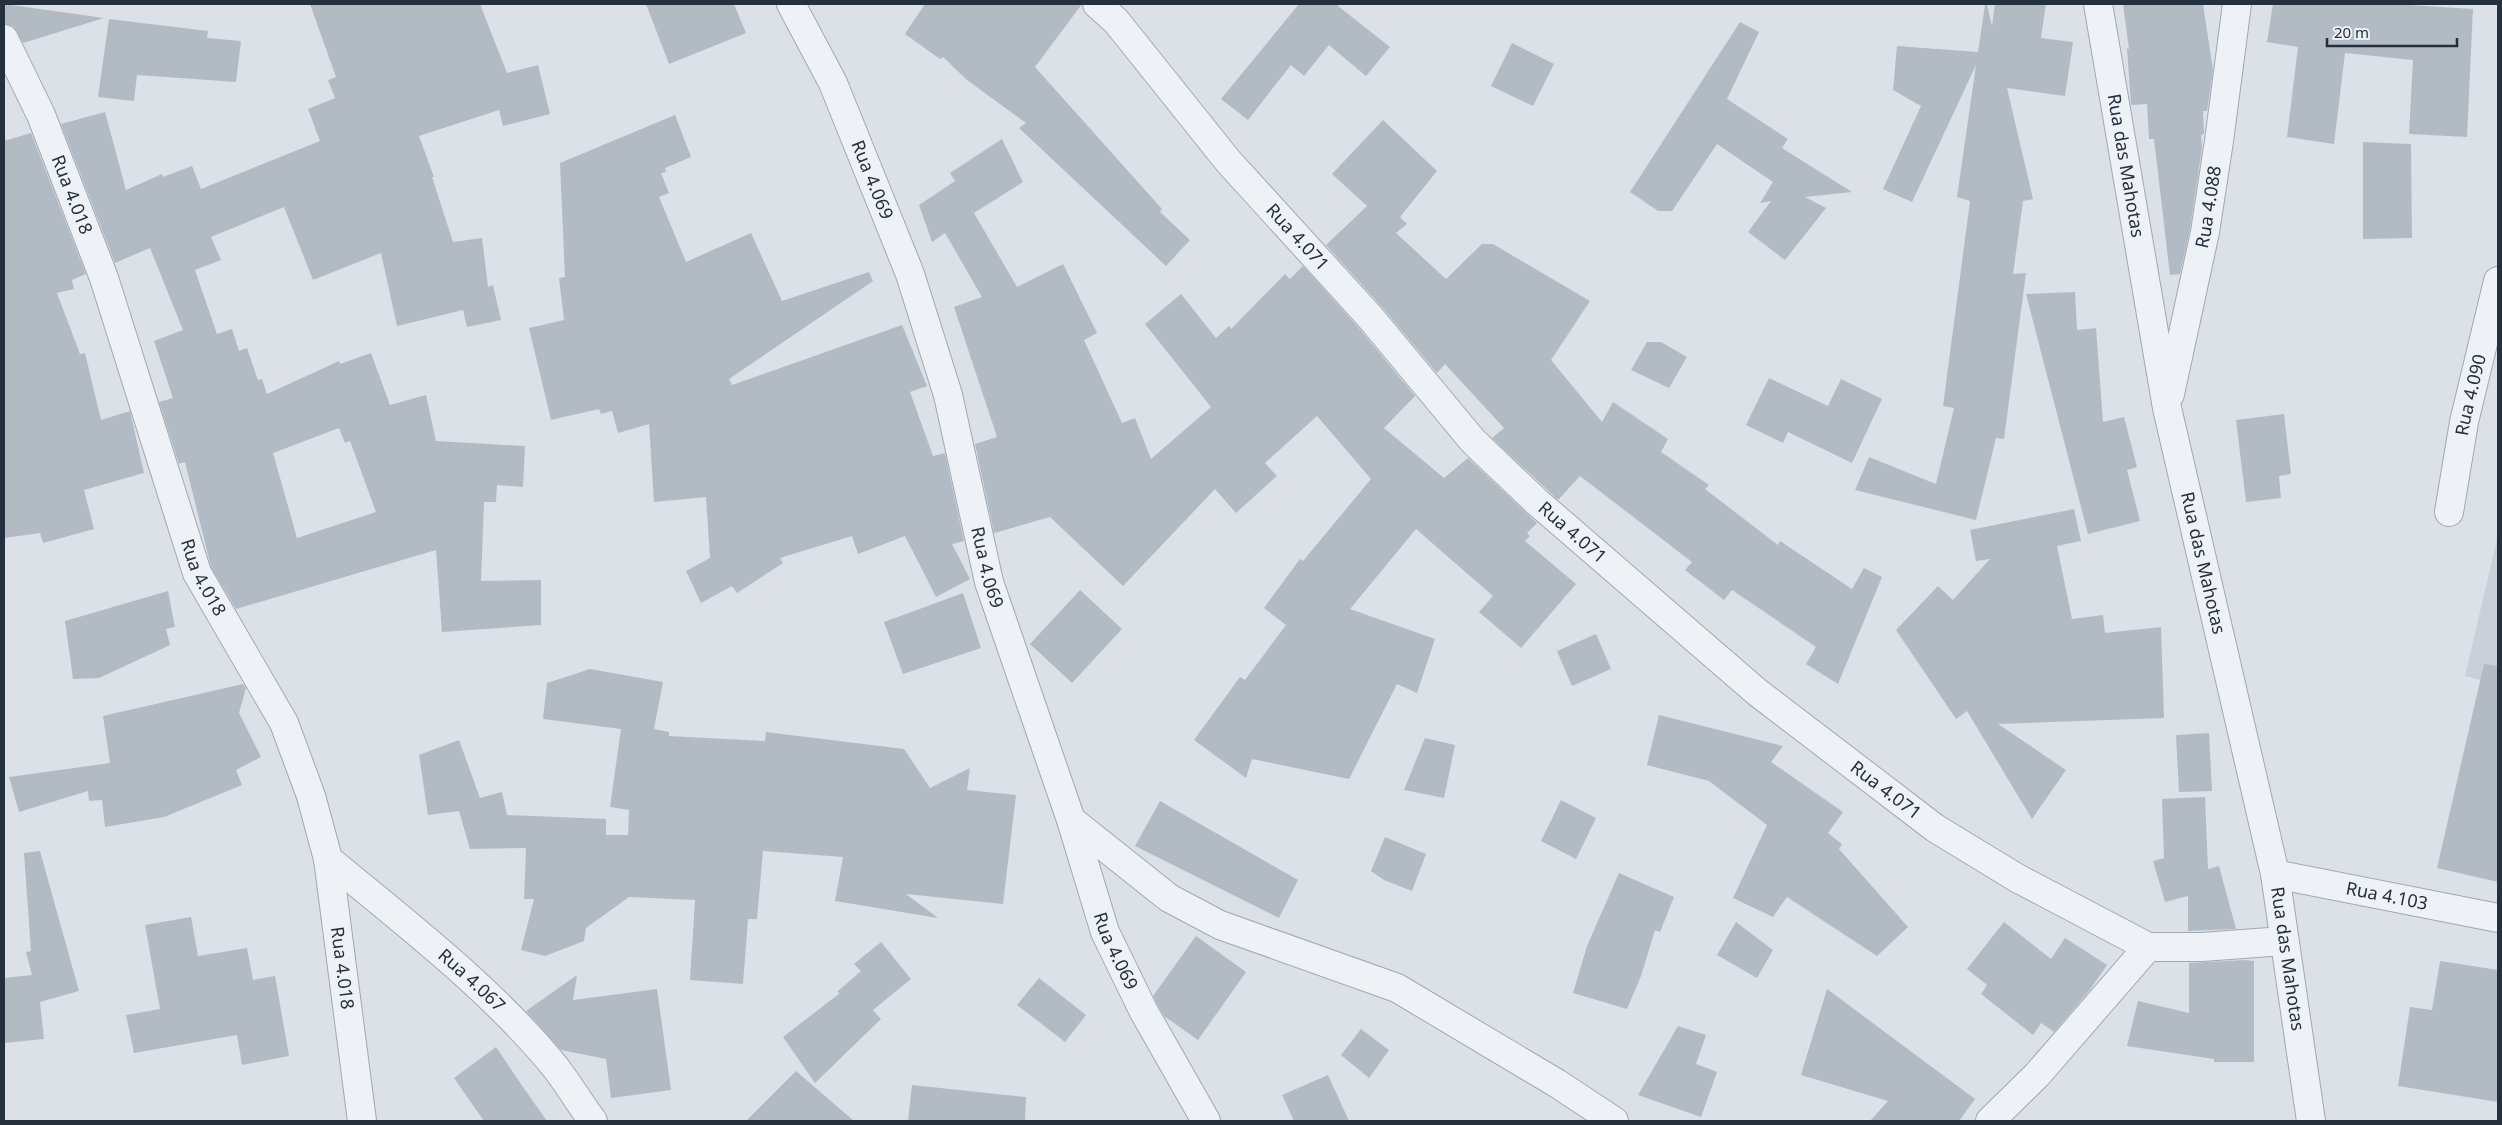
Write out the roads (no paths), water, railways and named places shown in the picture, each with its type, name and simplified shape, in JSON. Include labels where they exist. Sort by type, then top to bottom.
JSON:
[{"type":"street","name":"Rua 4.069","points":[[792,4],[833,82],[910,274],[948,395],[989,582],[1071,820],[1105,932],[1143,1010],[1206,1121]]},
{"type":"street","name":"Rua 4.071","points":[[1097,4],[1116,21],[1228,161],[1370,317],[1473,441],[1537,502],[1757,692],[1935,828],[2017,878],[2148,946]]},
{"type":"street","name":"Rua das Mahotas","points":[[2098,4],[2167,408],[2274,874],[2311,1121]]},
{"type":"street","name":"Rua 4.088","points":[[2167,408],[2205,232],[2237,4]]},
{"type":"street","name":"Rua 4.018","points":[[4,39],[41,115],[104,278],[197,573],[284,723],[311,796],[328,859],[362,1121]]},
{"type":"street","name":"Rua 4.090","points":[[2449,512],[2464,422],[2498,281]]},
{"type":"street","points":[[1071,820],[1169,898],[1220,925],[1397,988],[1558,1084],[1614,1121]]},
{"type":"street","name":"Rua 4.067","points":[[328,859],[429,943],[497,1005],[556,1068],[593,1121]]},
{"type":"street","name":"Rua 4.103","points":[[2274,874],[2498,918]]},
{"type":"street","points":[[1990,1121],[2037,1075],[2148,946],[2202,947],[2283,941]]}]
